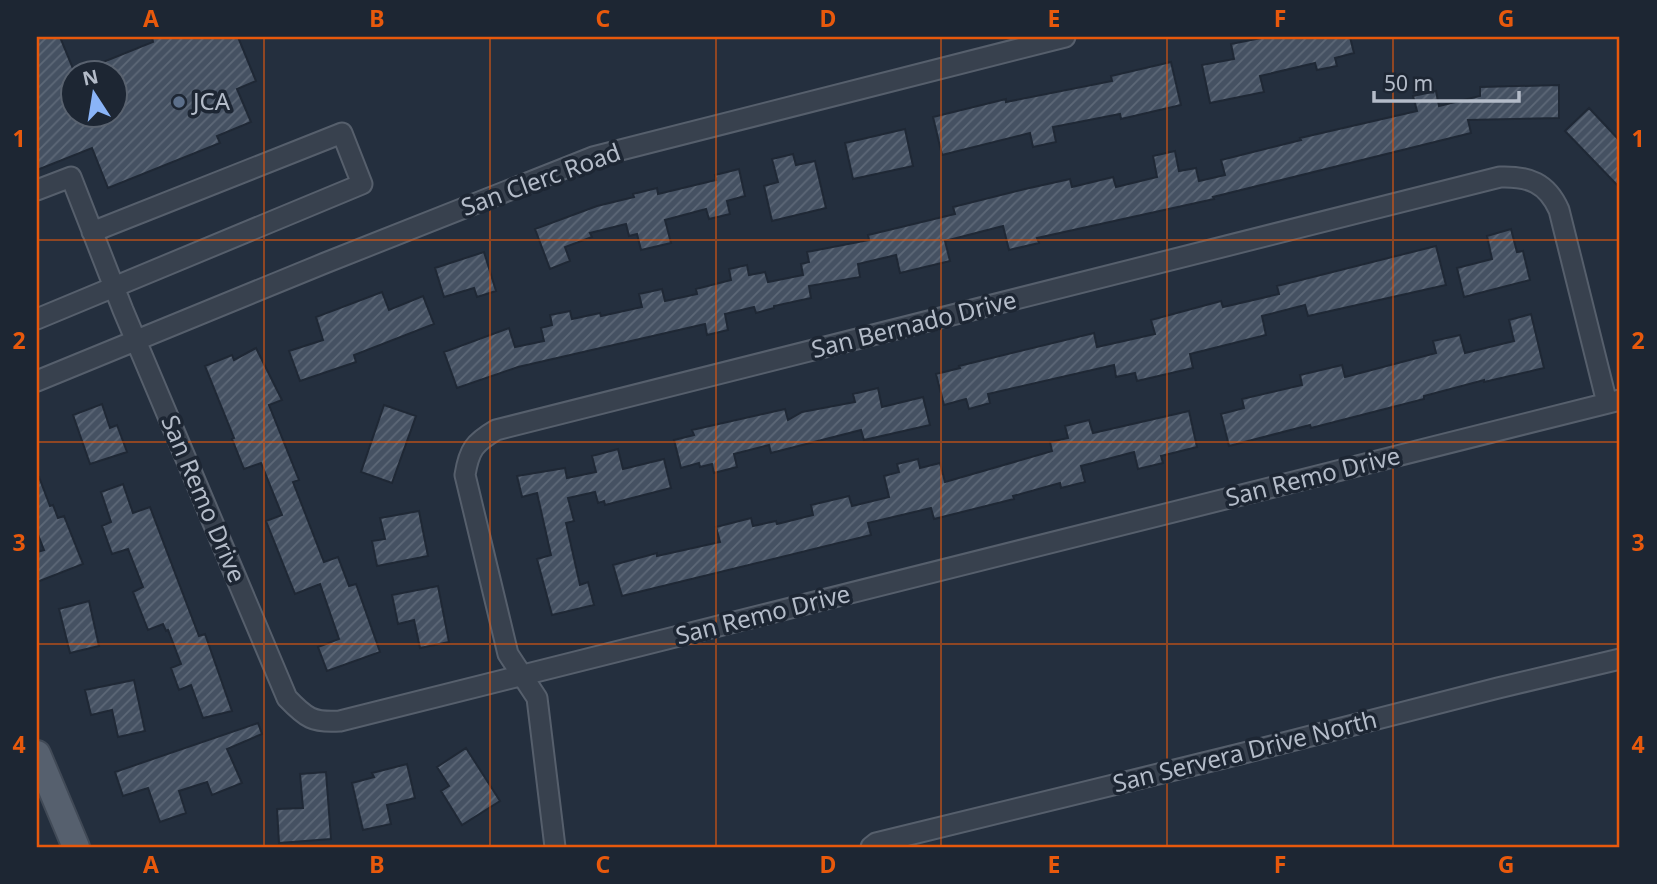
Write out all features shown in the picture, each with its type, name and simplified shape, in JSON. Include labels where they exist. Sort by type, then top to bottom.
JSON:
[{"type":"main road","points":[[37,754],[76,847]]},
{"type":"street","name":"San Clerc Road","points":[[37,381],[593,157],[1065,37]]},
{"type":"street","points":[[37,319],[362,184],[342,133],[92,232]]},
{"type":"street","name":"San Bernado Drive","points":[[555,847],[537,698],[508,654],[465,475],[468,456],[479,440],[496,430],[1487,181],[1519,176],[1537,183],[1552,196],[1559,211],[1614,402]]},
{"type":"street","name":"San Remo Drive","points":[[37,190],[71,177],[137,342],[287,698],[302,714],[321,723],[340,721],[1614,402]]},
{"type":"street","name":"San Servera Drive North","points":[[871,847],[1620,659]]},
{"type":"building","name":"JCA","points":[[37,37],[60,37],[69,60],[60,60],[60,130],[130,130],[130,60],[108,60],[153,42],[152,37],[238,37],[256,81],[237,89],[251,122],[217,136],[220,143],[108,188],[92,148],[37,170]]},
{"type":"building","points":[[1266,37],[1350,37],[1354,53],[1335,58],[1337,66],[1317,70],[1315,63],[1260,76],[1264,92],[1210,103],[1202,65],[1234,59],[1231,44]]},
{"type":"building","points":[[1171,62],[1181,105],[1121,119],[1120,114],[1053,127],[1056,142],[1033,147],[1030,133],[942,155],[933,117],[1006,99],[1006,102],[1112,81],[1111,76]]},
{"type":"building","points":[[1559,85],[1559,118],[1468,120],[1471,133],[1213,197],[1214,199],[1037,238],[1039,243],[1009,250],[1003,226],[945,241],[950,261],[900,273],[896,255],[858,264],[860,277],[809,286],[811,298],[756,313],[754,307],[725,314],[728,330],[707,335],[705,324],[518,367],[457,388],[444,352],[509,328],[515,347],[544,341],[541,328],[552,325],[550,315],[570,311],[572,319],[642,307],[639,294],[662,289],[665,301],[697,294],[696,289],[731,280],[729,269],[747,265],[749,275],[765,272],[768,282],[803,275],[801,264],[809,262],[807,252],[869,240],[868,235],[955,214],[953,207],[1070,179],[1072,187],[1113,177],[1116,187],[1157,177],[1153,156],[1175,151],[1179,171],[1196,168],[1199,181],[1225,175],[1221,160],[1301,140],[1300,138],[1417,111],[1413,96],[1436,91],[1439,106],[1480,96],[1480,87]]},
{"type":"building","points":[[1589,108],[1620,141],[1620,188],[1565,131]]},
{"type":"building","points":[[905,129],[913,166],[853,179],[845,143]]},
{"type":"building","points":[[793,154],[796,165],[815,161],[826,208],[772,221],[764,186],[778,182],[772,159]]},
{"type":"building","points":[[739,169],[745,196],[727,201],[730,214],[709,219],[706,209],[665,220],[671,243],[641,250],[637,234],[629,236],[626,224],[590,233],[592,237],[565,247],[570,261],[550,269],[535,229],[597,206],[634,197],[633,194],[657,188],[658,194],[716,180],[715,175]]},
{"type":"building","points":[[1511,229],[1517,252],[1523,251],[1530,280],[1464,297],[1457,268],[1492,259],[1487,236]]},
{"type":"building","points":[[1436,246],[1446,285],[1308,316],[1305,305],[1262,316],[1266,335],[1190,354],[1193,368],[1137,381],[1135,373],[1116,377],[1114,365],[988,394],[990,403],[969,409],[966,399],[944,405],[936,374],[960,368],[959,366],[1094,333],[1097,347],[1155,334],[1151,320],[1221,301],[1223,307],[1279,294],[1277,286]]},
{"type":"building","points":[[484,252],[496,291],[477,297],[474,288],[444,297],[435,268]]},
{"type":"building","points":[[382,292],[389,310],[423,296],[434,324],[354,355],[356,362],[300,381],[289,351],[323,340],[316,317]]},
{"type":"building","points":[[1531,314],[1544,368],[1484,380],[1424,396],[1424,399],[1229,446],[1221,414],[1244,408],[1242,399],[1302,385],[1300,375],[1342,365],[1345,377],[1436,353],[1433,341],[1460,335],[1465,353],[1514,341],[1509,320]]},
{"type":"building","points":[[256,348],[282,400],[269,405],[299,480],[293,482],[324,562],[338,557],[349,586],[356,584],[380,652],[327,671],[318,647],[339,639],[320,584],[295,594],[266,521],[282,515],[261,463],[244,469],[205,366],[232,355],[234,360]]},
{"type":"building","points":[[878,388],[882,407],[923,397],[930,425],[864,440],[861,430],[771,453],[769,445],[734,454],[737,467],[714,473],[712,464],[700,467],[699,463],[681,468],[674,440],[694,435],[692,430],[785,409],[788,420],[802,412],[855,402],[853,394]]},
{"type":"building","points":[[102,404],[110,428],[117,425],[127,452],[90,464],[73,415]]},
{"type":"building","points":[[384,405],[416,416],[392,483],[361,472]]},
{"type":"building","points":[[1189,411],[1197,447],[1161,456],[1163,463],[1138,469],[1134,452],[1081,466],[1085,482],[1061,488],[1060,483],[1013,496],[1014,499],[934,519],[931,508],[868,523],[871,535],[622,596],[613,565],[657,553],[657,556],[720,542],[716,527],[751,518],[753,526],[776,521],[777,524],[813,515],[811,505],[849,496],[852,506],[889,497],[884,476],[899,472],[897,464],[918,459],[920,468],[940,463],[945,482],[1052,451],[1050,442],[1068,438],[1065,426],[1089,420],[1093,433]]},
{"type":"building","points":[[618,449],[623,469],[664,459],[671,488],[605,505],[604,501],[598,503],[595,492],[568,498],[574,521],[566,523],[580,585],[588,582],[594,605],[552,615],[537,559],[551,555],[537,493],[522,497],[517,476],[565,468],[567,478],[596,472],[592,456]]},
{"type":"building","points":[[37,477],[58,518],[64,516],[83,564],[37,582],[37,552],[44,550],[37,532]]},
{"type":"building","points":[[123,484],[133,513],[150,507],[199,636],[205,634],[232,711],[203,718],[191,685],[179,690],[171,668],[181,664],[168,630],[166,631],[163,624],[148,630],[133,592],[143,587],[128,549],[112,554],[102,526],[111,522],[101,492]]},
{"type":"building","points":[[419,511],[428,556],[377,566],[372,541],[385,539],[380,518]]},
{"type":"building","points":[[438,586],[449,642],[420,648],[414,620],[398,624],[392,595]]},
{"type":"building","points":[[89,601],[99,646],[70,653],[59,609]]},
{"type":"building","points":[[134,680],[145,731],[118,737],[112,710],[91,715],[85,690]]},
{"type":"building","points":[[258,723],[262,734],[227,749],[242,783],[212,795],[207,782],[179,791],[186,813],[160,822],[148,788],[123,796],[115,772]]},
{"type":"building","points":[[466,748],[500,801],[462,825],[441,791],[449,786],[437,767]]},
{"type":"building","points":[[407,764],[415,798],[387,805],[391,824],[363,830],[352,783],[374,777],[372,773]]},
{"type":"building","points":[[326,772],[331,839],[279,843],[277,809],[303,808],[300,774]]},
{"type":"place","name":"JCA","points":[[179,102]]}]
